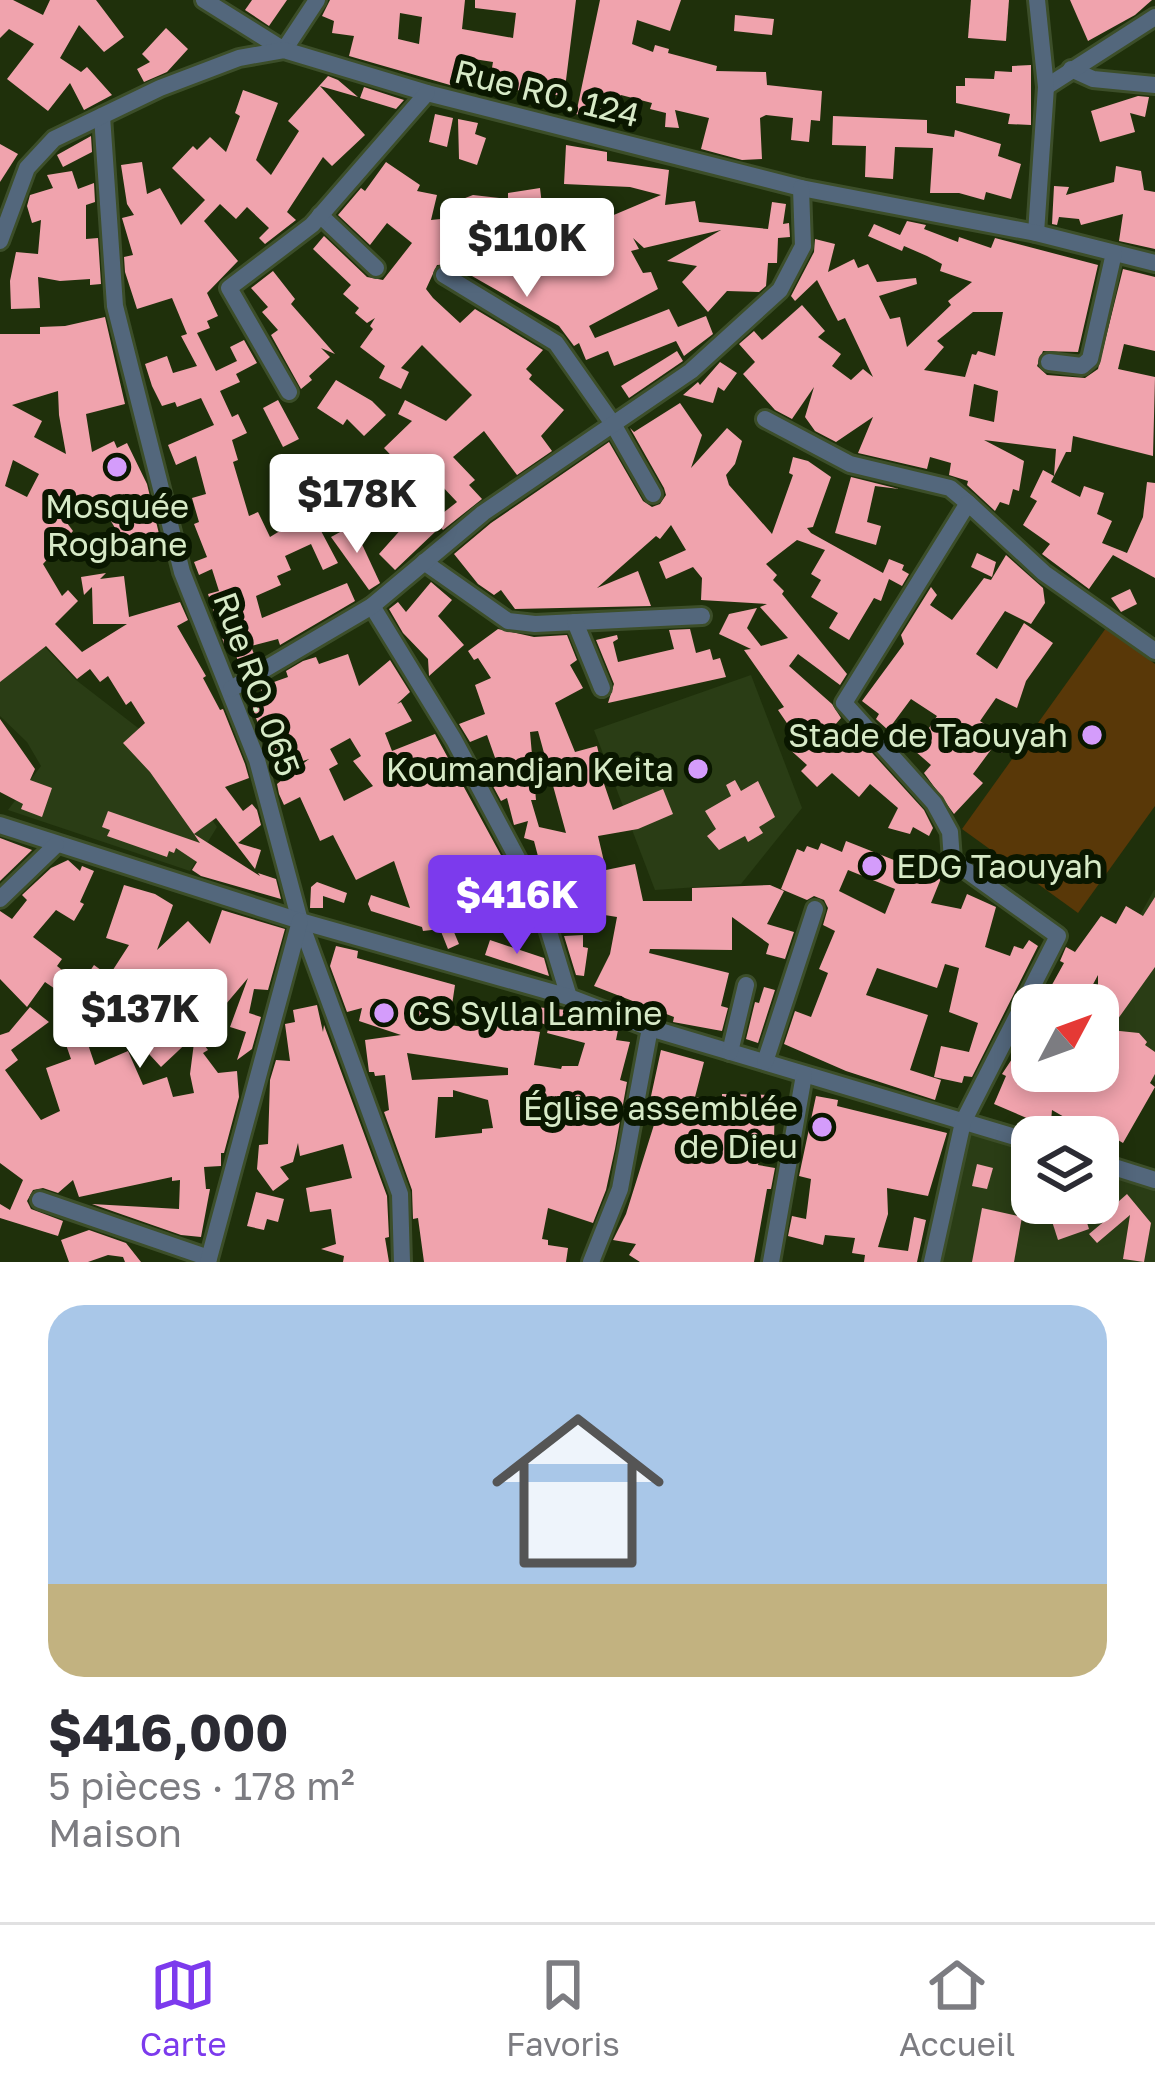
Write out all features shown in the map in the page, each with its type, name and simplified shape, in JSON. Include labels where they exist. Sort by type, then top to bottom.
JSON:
[{"type":"street","points":[[204,0],[284,50],[317,0]]},
{"type":"street","points":[[1036,233],[1046,87],[1037,0]]},
{"type":"street","points":[[1046,87],[1155,17]]},
{"type":"street","name":"Rue RO. 124","points":[[0,241],[35,156],[54,139],[160,88],[239,58],[284,50],[427,93],[800,188],[1036,233],[1155,263]]},
{"type":"street","points":[[1071,69],[1093,79],[1155,85]]},
{"type":"street","points":[[289,392],[229,288],[320,214],[427,93]]},
{"type":"street","name":"Rue RO. 065","points":[[102,116],[115,306],[182,572],[257,760],[300,921],[400,1194],[402,1262]]},
{"type":"street","points":[[230,689],[372,606],[483,513],[691,371],[780,290],[803,246],[800,188]]},
{"type":"street","points":[[320,214],[376,268]]},
{"type":"street","points":[[1049,362],[1082,366],[1090,359],[1114,253]]},
{"type":"street","points":[[444,275],[556,344],[613,424],[652,494]]},
{"type":"street","points":[[765,419],[850,464],[950,488],[1044,573],[1155,651]]},
{"type":"street","points":[[932,1262],[963,1122],[1058,936],[952,860],[950,832],[934,802],[844,703],[968,503]]},
{"type":"street","points":[[424,562],[508,621],[702,616]]},
{"type":"street","points":[[372,606],[454,740],[539,899],[569,997]]},
{"type":"street","points":[[575,622],[602,688]]},
{"type":"street","points":[[0,825],[1011,1136]]},
{"type":"street","points":[[0,899],[56,844]]},
{"type":"street","points":[[765,1062],[815,909]]},
{"type":"street","points":[[40,1200],[209,1260],[300,921]]},
{"type":"street","points":[[730,1052],[746,985]]},
{"type":"street","points":[[591,1262],[620,1189],[650,1028]]},
{"type":"street","points":[[771,1262],[804,1075]]},
{"type":"street","points":[[1119,1169],[1155,1180]]},
{"type":"shaded area","points":[[23,624],[76,680],[164,748],[217,827],[190,871],[8,810],[41,766],[27,742],[0,716],[0,643]]},
{"type":"shaded area","name":"Stade de Taouyah","points":[[1106,628],[1155,664],[1155,806],[1078,913],[962,829]]},
{"type":"shaded area","name":"Koumandjan Keita","points":[[751,675],[802,808],[741,884],[655,890],[594,730]]},
{"type":"shaded area","points":[[1155,890],[1155,1082],[1119,1061],[1119,984],[1110,984],[1142,934],[1134,926]]},
{"type":"shaded area","points":[[966,1129],[1011,1143],[1011,1224],[1119,1224],[1119,1176],[1155,1191],[1155,1262],[937,1262]]},
{"type":"building","points":[[0,0],[13,0],[43,15],[50,0],[96,0],[124,37],[104,52],[79,25],[60,58],[81,72],[87,67],[112,95],[84,110],[70,83],[48,111],[7,79],[34,44],[9,29],[0,38]]},
{"type":"building","points":[[252,0],[287,0],[269,26],[245,10]]},
{"type":"building","points":[[330,0],[465,0],[462,29],[513,38],[516,13],[475,8],[475,0],[576,0],[564,96],[500,88],[499,92],[488,91],[493,62],[461,57],[457,87],[349,56],[354,36],[332,33],[334,21],[322,16]],"holes":[[[400,13],[422,17],[419,44],[398,39]]]},
{"type":"building","points":[[600,0],[681,0],[670,31],[637,20],[632,44],[653,52],[655,45],[669,49],[668,53],[717,66],[716,71],[766,72],[767,85],[822,91],[820,121],[811,120],[809,142],[791,140],[793,118],[766,115],[760,118],[762,159],[742,160],[701,149],[709,118],[675,110],[679,128],[665,127],[666,113],[650,109],[652,103],[621,95],[611,122],[576,114]]},
{"type":"building","points":[[971,0],[1009,0],[1006,41],[968,38]]},
{"type":"building","points":[[1070,0],[1152,0],[1088,41]]},
{"type":"building","points":[[735,15],[774,19],[772,35],[734,31]]},
{"type":"building","points":[[166,28],[188,49],[167,72],[144,82],[137,69],[150,62],[142,54]]},
{"type":"building","points":[[1031,65],[1031,125],[1008,124],[1010,114],[956,103],[956,86],[965,86],[965,78],[994,79],[995,71],[1012,72],[1012,66]]},
{"type":"building","points":[[328,76],[358,97],[320,86],[365,135],[332,166],[323,157],[287,212],[296,220],[265,244],[259,238],[269,228],[247,207],[236,219],[220,204],[204,221],[238,261],[207,293],[218,316],[207,321],[210,328],[197,333],[216,371],[237,361],[230,347],[244,340],[257,363],[236,374],[240,382],[220,391],[232,417],[238,414],[247,433],[232,440],[238,460],[233,462],[249,516],[258,512],[270,537],[311,512],[338,563],[323,570],[311,544],[285,556],[291,570],[277,576],[281,585],[256,596],[262,618],[347,583],[355,601],[280,645],[278,639],[251,646],[256,660],[240,669],[233,644],[225,647],[208,594],[219,591],[212,569],[199,575],[194,562],[207,557],[194,524],[199,522],[192,498],[206,494],[196,456],[176,465],[168,445],[214,425],[201,398],[177,407],[175,402],[162,406],[152,386],[145,364],[167,356],[173,373],[197,366],[181,336],[187,334],[172,298],[137,309],[125,272],[124,257],[133,255],[122,218],[134,215],[127,204],[121,165],[142,162],[147,194],[160,188],[181,225],[205,200],[172,168],[193,146],[197,150],[210,137],[226,152],[240,116],[235,113],[243,90],[278,103],[256,160],[271,175],[299,131],[288,121]]},
{"type":"building","points":[[364,87],[404,100],[396,109],[360,98]]},
{"type":"building","points":[[1149,97],[1145,117],[1130,113],[1135,132],[1100,142],[1091,111]]},
{"type":"building","points":[[435,114],[453,118],[447,147],[429,142]]},
{"type":"building","points":[[833,116],[927,120],[927,133],[954,137],[955,130],[1001,144],[998,156],[1021,164],[1011,199],[986,192],[984,200],[959,193],[930,193],[933,148],[895,147],[893,179],[865,177],[866,146],[832,145]]},
{"type":"building","points":[[458,119],[478,123],[475,134],[486,138],[477,165],[459,159]]},
{"type":"building","points":[[91,136],[92,152],[63,167],[57,155]]},
{"type":"building","points":[[0,144],[18,154],[0,182]]},
{"type":"building","points":[[566,145],[607,152],[607,161],[669,170],[665,205],[695,201],[699,222],[768,229],[772,202],[786,204],[783,224],[789,223],[790,237],[778,238],[777,263],[768,263],[766,286],[759,292],[727,291],[708,312],[682,282],[697,266],[667,261],[721,230],[644,248],[633,238],[639,249],[631,251],[643,273],[651,272],[658,289],[589,326],[595,338],[669,309],[678,327],[706,316],[713,334],[684,356],[676,341],[614,366],[608,351],[586,360],[579,343],[574,346],[559,326],[451,264],[437,265],[426,289],[433,298],[460,323],[475,309],[543,350],[526,369],[532,375],[529,379],[564,410],[541,436],[552,451],[517,475],[484,431],[453,457],[475,480],[469,485],[482,499],[443,530],[434,520],[457,502],[440,484],[428,496],[416,484],[402,497],[393,487],[408,473],[384,448],[412,421],[398,414],[405,400],[446,421],[472,395],[422,345],[401,368],[409,372],[401,389],[379,378],[385,366],[360,347],[375,318],[367,323],[355,313],[359,308],[343,294],[351,285],[313,249],[324,236],[367,277],[383,280],[412,243],[387,223],[370,245],[338,215],[361,188],[365,191],[386,162],[420,185],[417,191],[437,195],[431,220],[460,217],[460,200],[473,195],[508,199],[508,193],[540,188],[542,205],[577,203],[579,227],[610,221],[609,217],[661,195],[630,187],[564,184]],"holes":[[[449,239],[509,239],[511,274]]]},
{"type":"building","points":[[1116,166],[1141,171],[1144,190],[1155,192],[1155,249],[1119,241],[1123,214],[1081,225],[1079,219],[1059,217],[1057,225],[1052,224],[1054,186],[1069,187],[1066,195],[1114,182]]},
{"type":"building","points":[[72,171],[78,189],[94,183],[95,202],[86,205],[86,239],[98,238],[101,284],[90,285],[90,279],[38,277],[40,308],[11,309],[16,252],[38,254],[41,220],[32,223],[27,206],[30,195],[53,188],[47,175]]},
{"type":"building","points":[[907,221],[958,242],[959,237],[991,248],[995,238],[1098,265],[1078,352],[1043,351],[1037,366],[1047,375],[1085,378],[1098,369],[1123,269],[1155,277],[1155,351],[1124,344],[1118,369],[1155,377],[1153,456],[1073,436],[1071,452],[1066,452],[1054,476],[1056,449],[984,440],[1024,461],[1019,491],[1013,489],[1009,505],[1000,502],[995,511],[968,481],[949,475],[951,463],[930,457],[927,469],[858,453],[873,417],[836,442],[815,431],[805,417],[814,387],[792,419],[775,410],[743,374],[755,362],[739,344],[754,331],[762,340],[802,305],[825,331],[818,337],[841,354],[832,366],[851,380],[863,369],[873,377],[845,318],[838,321],[817,280],[795,301],[791,296],[814,252],[815,239],[835,244],[828,272],[854,259],[858,268],[868,264],[877,282],[916,278],[917,284],[879,296],[890,319],[900,317],[907,347],[972,282],[940,271],[942,264],[927,256],[868,236],[874,224],[900,235]],"holes":[[[973,312],[1003,312],[995,356],[972,354],[965,377],[924,370],[944,347],[937,341]],[[974,384],[998,391],[994,422],[969,416]]]},
{"type":"building","points":[[273,271],[295,299],[291,304],[335,354],[321,348],[330,357],[301,389],[271,335],[278,330],[262,312],[268,307],[251,288]]},
{"type":"building","points":[[105,317],[125,404],[86,414],[92,452],[114,441],[117,448],[127,443],[147,484],[160,538],[137,552],[134,547],[128,550],[105,511],[93,515],[91,507],[61,515],[73,531],[43,564],[62,596],[68,590],[78,601],[55,624],[82,652],[127,624],[93,624],[92,587],[84,595],[81,577],[124,576],[129,617],[180,602],[188,620],[177,626],[223,709],[249,778],[225,787],[243,811],[252,804],[257,810],[261,825],[238,843],[261,850],[255,869],[216,818],[194,834],[123,743],[145,723],[131,701],[126,705],[108,676],[100,682],[90,669],[77,679],[46,646],[0,682],[0,334],[40,334],[40,327]],"holes":[[[58,391],[59,415],[66,454],[34,437],[42,421],[12,405]],[[13,460],[39,474],[27,497],[5,486]]]},
{"type":"building","points":[[677,351],[683,361],[629,398],[621,386]]},
{"type":"building","points":[[720,362],[737,373],[724,391],[718,387],[713,403],[683,395],[700,385]]},
{"type":"building","points":[[336,380],[386,415],[364,436],[347,419],[343,425],[317,408]]},
{"type":"building","points":[[278,400],[299,439],[283,447],[263,408]]},
{"type":"building","points":[[680,403],[702,435],[691,468],[727,428],[742,441],[726,475],[729,485],[772,534],[793,475],[789,473],[793,457],[831,477],[813,527],[807,528],[811,533],[883,573],[889,559],[904,565],[902,570],[909,574],[902,586],[889,579],[881,601],[874,598],[849,640],[829,628],[838,613],[811,597],[821,580],[811,574],[825,550],[797,540],[766,564],[777,575],[773,580],[782,594],[847,674],[840,685],[798,654],[789,666],[832,704],[841,718],[835,725],[861,748],[864,744],[924,810],[933,828],[929,836],[913,827],[910,834],[888,828],[898,808],[870,784],[859,797],[832,773],[817,787],[801,771],[807,765],[786,746],[795,735],[778,710],[784,707],[744,650],[751,649],[719,634],[729,614],[757,608],[747,628],[761,646],[788,638],[760,607],[767,604],[701,600],[702,578],[693,567],[666,579],[659,562],[686,550],[671,525],[597,588],[638,571],[651,606],[515,609],[501,590],[494,595],[478,584],[454,554],[609,442],[643,501],[652,507],[660,504],[666,495],[664,488],[630,428],[634,432]]},
{"type":"building","points":[[333,470],[367,483],[362,495],[408,515],[417,525],[422,521],[430,524],[436,531],[395,570],[379,554],[404,526],[321,491]]},
{"type":"building","points":[[1043,470],[1054,476],[1051,482],[1080,497],[1084,486],[1104,493],[1097,514],[1112,521],[1102,543],[1127,553],[1143,517],[1147,482],[1155,483],[1155,578],[1113,555],[1089,589],[1042,554],[1050,544],[1023,525],[1037,501],[1030,497]]},
{"type":"building","points":[[851,477],[899,489],[875,486],[867,522],[881,526],[876,545],[835,533]]},
{"type":"building","points":[[353,525],[380,583],[369,590],[331,537]]},
{"type":"building","points":[[977,553],[996,562],[992,577],[971,567]]},
{"type":"building","points":[[1006,555],[1043,588],[1045,603],[1031,624],[1005,611],[976,654],[997,669],[1024,623],[1053,643],[1026,681],[1017,708],[996,698],[980,721],[1010,741],[1002,753],[993,747],[973,774],[983,783],[954,814],[924,773],[931,765],[915,751],[931,733],[927,731],[937,716],[911,699],[888,730],[876,719],[879,714],[862,701],[904,644],[901,635],[931,587],[937,595],[930,605],[952,620],[984,578],[991,580]]},
{"type":"building","points":[[431,582],[452,600],[438,616],[464,645],[429,676],[428,659],[403,633],[389,609],[398,602],[406,612]]},
{"type":"building","points":[[1130,589],[1137,604],[1121,612],[1111,598]]},
{"type":"building","points":[[498,629],[534,637],[567,635],[577,660],[570,665],[583,688],[555,703],[575,752],[597,746],[613,810],[663,789],[673,814],[638,829],[598,836],[606,870],[635,864],[643,901],[692,901],[692,888],[770,885],[784,891],[767,924],[794,932],[785,959],[766,954],[769,944],[732,917],[732,950],[650,949],[649,953],[729,973],[721,1006],[728,1008],[722,1031],[673,1022],[674,1017],[594,986],[610,954],[617,917],[586,912],[561,916],[555,881],[545,883],[534,841],[524,838],[528,821],[514,825],[507,798],[501,801],[487,775],[499,769],[487,735],[470,742],[459,724],[485,714],[475,685],[491,678],[468,651]],"holes":[[[538,731],[566,833],[539,827],[531,800],[536,800],[530,732]]]},
{"type":"building","points":[[690,629],[696,653],[710,649],[713,660],[720,658],[726,677],[608,703],[614,684],[596,640],[617,635],[613,642],[618,662],[674,649],[669,630]]},
{"type":"building","points":[[348,654],[359,686],[390,660],[410,692],[397,704],[401,702],[412,721],[385,733],[392,751],[435,734],[527,903],[509,911],[506,903],[451,925],[459,944],[448,949],[440,929],[423,931],[371,911],[371,895],[410,908],[394,861],[356,880],[333,835],[320,841],[300,797],[284,805],[277,784],[309,759],[273,771],[251,702],[264,698],[260,687],[288,677],[286,671],[303,661],[316,657],[319,664]],"holes":[[[350,738],[361,756],[353,761],[373,786],[344,801],[329,769],[338,764],[330,749]]]},
{"type":"building","points":[[0,719],[35,769],[30,780],[52,788],[42,817],[21,809],[23,804],[0,792]]},
{"type":"building","points":[[735,780],[741,791],[758,781],[775,817],[748,842],[745,836],[719,850],[707,836],[716,829],[705,811],[731,796],[726,785]]},
{"type":"building","points":[[108,811],[200,843],[194,834],[260,876],[258,873],[276,879],[281,899],[201,876],[192,870],[197,862],[176,848],[167,857],[107,836],[110,830],[102,827]]},
{"type":"building","points":[[0,838],[32,850],[0,881]]},
{"type":"building","points":[[846,841],[904,864],[901,871],[925,880],[931,866],[944,871],[931,903],[961,909],[967,894],[996,907],[985,947],[1010,956],[1014,946],[1023,949],[1029,940],[1038,946],[1019,984],[1011,984],[1011,1000],[972,1077],[964,1076],[962,1083],[934,1077],[941,1046],[969,1052],[978,1023],[949,1012],[959,968],[945,964],[937,988],[877,968],[866,995],[928,1015],[910,1070],[941,1080],[935,1100],[846,1071],[784,1044],[795,1011],[811,1017],[828,973],[819,969],[835,931],[823,925],[828,908],[824,900],[814,896],[807,900],[781,889],[797,849],[818,850],[821,843],[842,852]],"holes":[[[848,870],[895,889],[885,914],[839,891]]]},
{"type":"building","points":[[68,860],[80,871],[82,866],[94,871],[80,902],[84,904],[74,921],[56,910],[33,937],[62,959],[57,966],[78,983],[67,997],[45,982],[27,1007],[0,979],[0,911],[12,919],[27,900],[22,895],[51,868]]},
{"type":"building","points":[[317,882],[347,893],[344,903],[323,896],[323,908],[310,908],[311,887]]},
{"type":"building","points":[[124,885],[173,905],[157,950],[188,921],[210,944],[222,910],[285,929],[268,990],[254,989],[249,1013],[261,1017],[252,1049],[237,1060],[246,1032],[230,1027],[248,978],[198,1037],[218,1073],[237,1071],[239,1097],[221,1166],[204,1167],[206,1189],[210,1189],[201,1237],[181,1235],[92,1204],[179,1209],[180,1180],[172,1181],[172,1177],[79,1197],[73,1180],[58,1193],[33,1190],[27,1201],[31,1209],[63,1221],[58,1236],[0,1218],[0,1204],[10,1210],[23,1180],[0,1163],[0,1035],[9,1032],[30,1007],[49,1022],[11,1050],[18,1060],[5,1070],[41,1120],[60,1111],[46,1068],[71,1059],[57,1019],[73,997],[83,1004],[77,1012],[95,1065],[128,1051],[143,1085],[167,1077],[173,1097],[194,1093],[190,1074],[195,1035],[161,1067],[127,1030],[143,1016],[118,998],[109,996],[102,1005],[93,999],[101,987],[86,977],[94,965],[109,976],[129,945],[106,938]],"holes":[[[159,974],[219,995],[196,1024]]]},
{"type":"building","points":[[1155,897],[1155,967],[1119,1017],[1119,984],[1098,984],[1098,975],[1093,984],[1052,984],[1064,963],[1060,961],[1066,947],[1075,952],[1101,916],[1116,924],[1126,906],[1143,916]]},
{"type":"building","points":[[583,935],[583,947],[588,948],[584,976],[576,975],[564,936]]},
{"type":"building","points":[[490,940],[544,958],[549,976],[485,955]]},
{"type":"building","points":[[336,946],[358,951],[357,958],[455,985],[449,1025],[472,1028],[482,1022],[540,1032],[534,1065],[578,1066],[585,1043],[547,1033],[549,1026],[523,1016],[525,1006],[567,1010],[566,1014],[618,1030],[616,1040],[630,1042],[620,1080],[627,1082],[615,1149],[593,1223],[548,1208],[542,1239],[548,1245],[568,1248],[566,1262],[424,1262],[418,1218],[413,1219],[412,1190],[384,1112],[389,1110],[385,1075],[369,1072],[365,1040],[401,1035],[359,1021],[362,1008],[347,1012],[330,966]],"holes":[[[407,1053],[508,1068],[508,1075],[412,1080]],[[453,1090],[488,1100],[493,1128],[435,1138],[438,1097],[453,1097]]]},
{"type":"building","points":[[764,987],[775,990],[758,1043],[746,1039]]},
{"type":"building","points":[[317,1005],[323,1032],[324,1025],[387,1196],[389,1262],[343,1262],[344,1256],[321,1249],[336,1244],[331,1209],[310,1212],[306,1188],[352,1178],[343,1144],[300,1156],[298,1143],[293,1162],[280,1167],[289,1179],[273,1191],[257,1169],[259,1145],[268,1144],[270,1080],[276,1060],[290,1061],[285,1024],[295,1022],[293,1010]]},
{"type":"building","points":[[1119,1031],[1139,1033],[1155,1052],[1150,1083],[1155,1087],[1123,1143],[1119,1141],[1119,1116],[1062,1116],[1052,1110],[1051,1116],[1022,1116],[994,1104],[1006,1076],[1002,1074],[1011,1060],[1011,1092],[1119,1092]]},
{"type":"building","points":[[661,1050],[704,1062],[695,1097],[722,1103],[722,1094],[775,1095],[774,1140],[763,1140],[758,1165],[775,1168],[754,1262],[640,1262],[629,1255],[636,1244],[613,1240],[626,1214],[658,1112],[648,1110]]},
{"type":"building","points":[[816,1096],[838,1100],[837,1106],[947,1133],[928,1196],[887,1188],[888,1214],[878,1247],[908,1251],[914,1217],[926,1220],[917,1262],[864,1262],[865,1255],[852,1253],[855,1238],[825,1235],[823,1245],[788,1236],[792,1216],[806,1219],[811,1179],[799,1176]]},
{"type":"building","points":[[977,1164],[993,1168],[987,1189],[972,1186]]},
{"type":"building","points":[[256,1192],[284,1199],[278,1222],[267,1219],[264,1230],[247,1226]]},
{"type":"building","points":[[1127,1194],[1151,1223],[1144,1262],[1123,1259],[1130,1215],[1097,1243],[1089,1234],[1101,1224],[1119,1224],[1119,1201]]},
{"type":"building","points":[[982,1208],[1011,1215],[1011,1224],[1021,1224],[1014,1262],[972,1262]]},
{"type":"building","points":[[1053,1224],[1087,1224],[1089,1229],[1058,1240]]},
{"type":"building","points":[[89,1230],[126,1243],[141,1262],[108,1255],[69,1262],[61,1240]]},
{"type":"place","name":"Mosquée Rogbane","points":[[117,467]]},
{"type":"place","name":"Stade de Taouyah","points":[[1092,735]]},
{"type":"place","name":"Koumandjan Keita","points":[[698,769]]},
{"type":"place","name":"EDG Taouyah","points":[[872,866]]},
{"type":"place","name":"CS Sylla Lamine","points":[[384,1013]]},
{"type":"place","name":"Église assemblée de Dieu","points":[[822,1127]]}]
